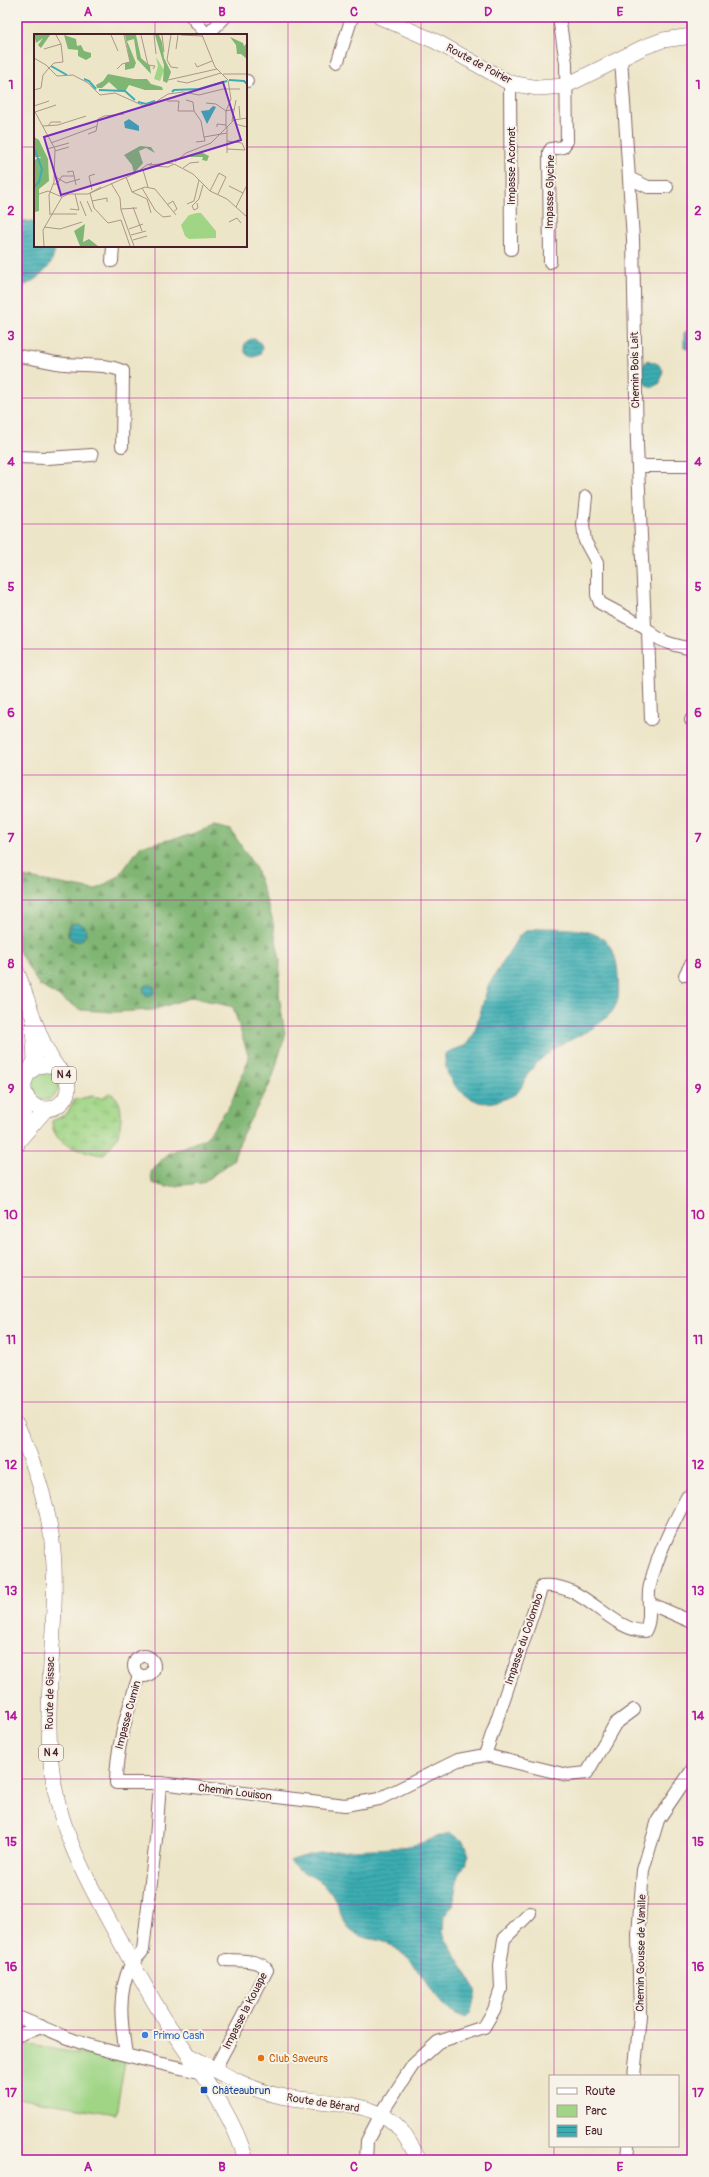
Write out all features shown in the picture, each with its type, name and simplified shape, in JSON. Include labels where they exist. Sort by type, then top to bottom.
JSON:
[{"type":"main road","name":"Route de Poirier","points":[[380,17],[437,42],[510,83],[538,88],[565,86],[621,58],[662,40],[692,36]]},
{"type":"main road","name":"N 4","points":[[17,972],[33,1018],[48,1054],[66,1079],[67,1093],[59,1104],[46,1109],[18,1142]]},
{"type":"main road","name":"N 4","points":[[18,1142],[27,1097],[24,1090],[24,1077],[35,1060],[33,1018]]},
{"type":"main road","name":"N 4","points":[[24,1077],[33,1069],[45,1065],[58,1069]]},
{"type":"main road","points":[[27,1097],[35,1106],[46,1109]]},
{"type":"main road","name":"Route de Gissac","points":[[17,1425],[38,1476],[52,1550],[49,1728],[51,1766],[58,1803],[70,1840],[85,1876],[132,1962],[188,2054]]},
{"type":"main road","name":"N 4","points":[[188,2054],[215,2096],[239,2139],[247,2157]]},
{"type":"main road","name":"Route de Bérard","points":[[188,2054],[232,2078],[267,2093],[354,2106],[381,2114],[390,2119],[401,2130],[420,2160]]},
{"type":"main road","points":[[215,2096],[232,2078]]},
{"type":"street","points":[[192,17],[206,34]]},
{"type":"street","points":[[338,61],[352,17]]},
{"type":"street","points":[[559,17],[566,62],[565,86]]},
{"type":"street","points":[[208,34],[223,18]]},
{"type":"street","name":"Chemin Bois Lait","points":[[621,58],[633,239],[638,466],[651,719]]},
{"type":"street","name":"Impasse Acomat","points":[[510,83],[511,249]]},
{"type":"street","name":"Impasse Glycine","points":[[550,262],[549,152],[551,149],[566,145],[565,86]]},
{"type":"street","points":[[629,178],[648,187],[667,187]]},
{"type":"street","points":[[112,261],[113,247]]},
{"type":"street","points":[[17,356],[35,357],[58,364],[111,366],[123,371],[122,446]]},
{"type":"street","points":[[17,457],[48,458],[92,455]]},
{"type":"street","points":[[638,466],[692,466]]},
{"type":"street","points":[[586,497],[583,525],[585,541],[597,563],[597,595],[600,603],[646,629],[653,637],[666,643],[692,649]]},
{"type":"street","points":[[685,975],[692,962]]},
{"type":"street","name":"Impasse du Colombo","points":[[485,1755],[542,1586],[553,1585],[569,1590],[636,1631],[645,1631],[650,1623],[650,1587],[663,1542],[687,1497]]},
{"type":"street","points":[[649,1604],[692,1622]]},
{"type":"street","name":"Impasse Cumin","points":[[139,1675],[121,1736],[116,1770],[116,1784],[160,1783]]},
{"type":"street","points":[[485,1755],[567,1775],[587,1773],[615,1724],[634,1710]]},
{"type":"street","name":"Chemin Louison","points":[[160,1783],[345,1805],[379,1799],[458,1760],[485,1755]]},
{"type":"street","name":"Chemin Gousse de Vanille","points":[[634,2075],[640,2016],[638,1935],[643,1870],[658,1820],[692,1770]]},
{"type":"street","points":[[126,2054],[121,2007],[125,1983],[132,1962],[139,1958],[143,1950],[156,1839],[160,1783]]},
{"type":"street","points":[[366,2160],[367,2141],[381,2114],[413,2065],[438,2042],[484,2027],[494,2010],[501,1989],[500,1965],[504,1939],[530,1913]]},
{"type":"street","name":"Impasse la Kouape","points":[[215,2069],[267,1970],[264,1965],[255,1962],[226,1960]]},
{"type":"street","points":[[17,2017],[97,2048],[126,2054],[146,2061],[200,2072]]},
{"type":"street","points":[[17,2036],[41,2026]]},
{"type":"street","points":[[627,2160],[628,2147]]},
{"type":"green space","points":[[214,826],[231,830],[256,869],[272,918],[280,961],[279,994],[285,1036],[271,1082],[242,1135],[233,1161],[202,1183],[166,1187],[152,1183],[151,1172],[167,1154],[206,1138],[231,1103],[249,1058],[233,1007],[192,997],[153,1010],[114,1012],[81,1010],[39,985],[17,948],[17,876],[95,890],[119,876],[141,846],[183,837]],"holes":[[[74,924],[85,928],[86,933],[83,939],[74,941],[68,936],[68,927]]]},
{"type":"green space","points":[[44,1070],[54,1075],[59,1085],[54,1095],[44,1100],[34,1095],[29,1085],[34,1075]]},
{"type":"green space","points":[[109,1093],[118,1100],[121,1119],[117,1137],[104,1155],[70,1147],[57,1137],[53,1130],[52,1121],[67,1114],[74,1100],[92,1096],[102,1098]]},
{"type":"green space","points":[[17,2043],[125,2061],[116,2114],[17,2098]]},
{"type":"water","points":[[17,219],[34,223],[34,247],[55,248],[54,256],[47,269],[42,274],[17,290]]},
{"type":"water","points":[[692,327],[692,352],[684,347],[684,333]]},
{"type":"water","points":[[253,339],[259,342],[262,348],[259,354],[253,357],[247,354],[244,348],[247,342]]},
{"type":"water","points":[[647,360],[658,364],[663,370],[660,383],[653,387],[646,385],[641,378],[641,368]]},
{"type":"water","points":[[77,923],[81,924],[85,928],[85,936],[81,940],[77,941],[73,940],[69,936],[68,932],[69,928],[73,924]]},
{"type":"water","points":[[540,928],[582,931],[594,934],[604,940],[611,948],[616,961],[619,988],[616,1006],[610,1014],[596,1026],[559,1046],[539,1061],[529,1072],[517,1093],[498,1101],[488,1103],[479,1102],[458,1090],[451,1081],[447,1071],[445,1054],[465,1046],[474,1034],[488,986],[519,936],[526,931]]},
{"type":"water","points":[[149,984],[153,986],[155,990],[153,994],[149,996],[145,994],[143,990],[145,986]]},
{"type":"water","points":[[450,1833],[462,1840],[469,1854],[466,1863],[458,1875],[453,1905],[444,1916],[443,1931],[445,1938],[476,1990],[471,2012],[466,2018],[457,2015],[442,2003],[406,1956],[389,1944],[361,1936],[349,1928],[327,1887],[323,1883],[298,1869],[290,1861],[304,1856],[334,1851],[409,1846]]},
{"type":"place","name":"Primo Cash","points":[[145,2035]]},
{"type":"place","name":"Club Saveurs","points":[[261,2058]]},
{"type":"place","name":"Châteaubrun","points":[[204,2090]]}]
